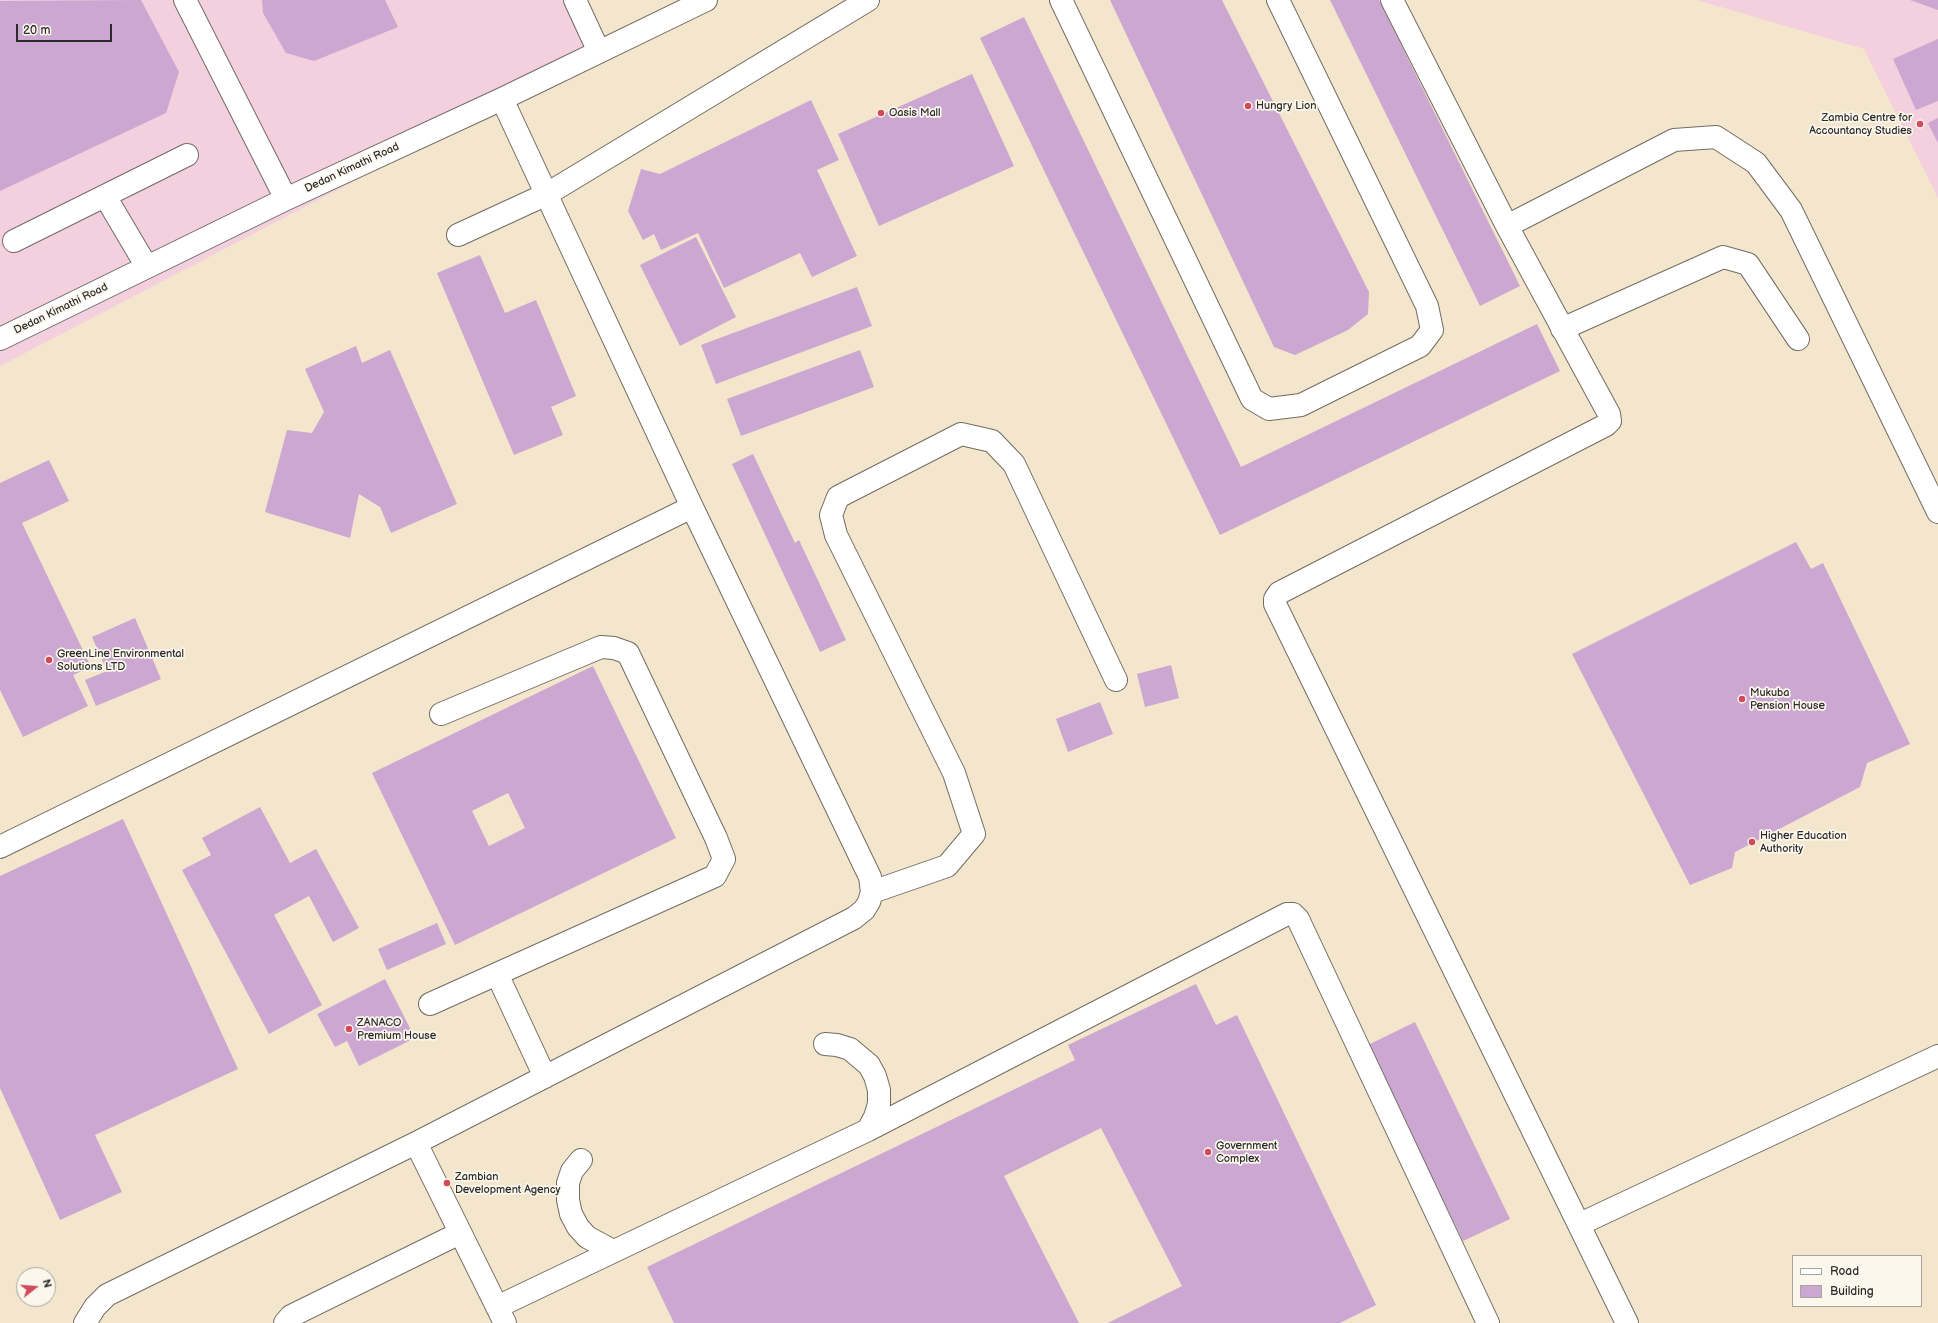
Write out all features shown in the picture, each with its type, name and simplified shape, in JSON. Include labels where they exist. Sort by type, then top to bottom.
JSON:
[{"type":"street","points":[[185,0],[286,199]]},
{"type":"street","points":[[575,0],[599,52]]},
{"type":"street","name":"Dedan Kimathi Road","points":[[0,339],[286,199],[502,99],[706,0]]},
{"type":"street","points":[[458,235],[547,194],[868,0]]},
{"type":"street","points":[[1061,0],[1252,398],[1269,409],[1301,405],[1420,346],[1432,330],[1427,306],[1278,0]]},
{"type":"street","points":[[1392,0],[1507,226],[1609,414],[1610,421],[1606,425],[1279,593],[1275,598],[1275,604],[1580,1224],[1627,1323]]},
{"type":"street","points":[[85,1323],[95,1307],[107,1295],[416,1143],[854,918],[864,910],[869,902],[872,892],[870,877],[692,507],[502,99]]},
{"type":"street","points":[[1507,226],[1674,140],[1716,137],[1756,163],[1791,210],[1938,512]]},
{"type":"street","points":[[14,241],[188,155]]},
{"type":"street","points":[[105,196],[147,267]]},
{"type":"street","points":[[1562,329],[1723,257],[1748,264],[1798,339]]},
{"type":"street","points":[[872,892],[947,866],[974,834],[954,773],[836,535],[831,515],[838,497],[961,434],[992,441],[1014,464],[1116,680]]},
{"type":"street","points":[[0,847],[692,507]]},
{"type":"street","points":[[430,1004],[715,876],[724,859],[628,653],[614,648],[601,646],[441,714]]},
{"type":"street","points":[[416,1143],[501,1315],[568,1272],[868,1130],[1287,914],[1293,914],[1298,919],[1483,1321]]},
{"type":"street","points":[[497,974],[545,1077]]},
{"type":"street","points":[[825,1044],[837,1045],[850,1049],[869,1065],[875,1076],[879,1090],[879,1104],[875,1117],[868,1130]]},
{"type":"street","points":[[1580,1224],[1938,1056]]},
{"type":"street","points":[[581,1160],[572,1171],[568,1183],[568,1200],[571,1214],[578,1227],[587,1237],[613,1251]]},
{"type":"street","points":[[568,1272],[578,1250],[578,1227]]},
{"type":"street","points":[[286,1323],[291,1316],[460,1233]]},
{"type":"shaded area","points":[[0,0],[566,0],[594,56],[0,366]]},
{"type":"shaded area","name":"Zambia Centre for Accountancy Studies","points":[[1697,0],[1938,0],[1938,198],[1864,49]]},
{"type":"building","points":[[141,0],[179,72],[166,113],[0,191],[0,1]]},
{"type":"building","points":[[262,0],[385,0],[398,27],[314,61],[286,53],[263,13]]},
{"type":"building","points":[[1110,0],[1222,0],[1369,292],[1368,314],[1348,330],[1295,355],[1274,347]]},
{"type":"building","points":[[1330,0],[1379,0],[1520,286],[1480,306]]},
{"type":"building","points":[[1910,0],[1938,0],[1938,10]]},
{"type":"building","points":[[1024,17],[1241,467],[1537,324],[1560,371],[1220,535],[980,38]]},
{"type":"building","points":[[1938,39],[1938,101],[1916,110],[1893,59]]},
{"type":"building","points":[[972,74],[1014,166],[879,226],[838,134]]},
{"type":"building","points":[[811,100],[839,160],[817,170],[857,256],[812,277],[800,253],[724,288],[698,233],[661,250],[654,234],[643,240],[628,211],[641,169],[660,174]]},
{"type":"building","points":[[1938,118],[1938,143],[1928,123]]},
{"type":"building","points":[[696,237],[736,317],[680,346],[640,265]]},
{"type":"building","points":[[480,255],[505,313],[536,300],[576,396],[551,407],[563,435],[514,455],[437,273]]},
{"type":"building","points":[[857,287],[872,326],[716,384],[701,345]]},
{"type":"building","points":[[356,346],[362,363],[390,350],[457,504],[391,533],[380,507],[359,494],[350,538],[265,512],[287,430],[312,433],[324,412],[305,369]]},
{"type":"building","points":[[860,350],[874,387],[741,436],[727,399]]},
{"type":"building","points":[[753,454],[795,543],[799,540],[846,640],[820,652],[732,464]]},
{"type":"building","points":[[49,460],[69,501],[22,523],[91,667],[73,675],[88,706],[23,737],[0,690],[0,483]]},
{"type":"building","name":"Mukuba Pension House","points":[[1796,542],[1811,569],[1823,563],[1910,744],[1867,763],[1860,787],[1735,852],[1732,868],[1690,885],[1572,654]]},
{"type":"building","points":[[135,618],[161,679],[96,706],[85,680],[107,671],[92,637]]},
{"type":"building","points":[[1171,665],[1179,698],[1145,707],[1137,674]]},
{"type":"building","points":[[593,666],[676,838],[455,945],[372,773]],"holes":[[[508,793],[525,828],[489,846],[472,811]]]},
{"type":"building","points":[[1100,702],[1113,734],[1068,752],[1056,719]]},
{"type":"building","points":[[260,807],[290,863],[316,849],[359,928],[333,942],[309,896],[274,915],[322,1005],[269,1034],[182,870],[211,855],[202,838]]},
{"type":"building","points":[[123,819],[238,1069],[95,1135],[122,1192],[60,1220],[0,1088],[0,876]]},
{"type":"building","points":[[437,923],[446,944],[387,970],[378,949]]},
{"type":"building","points":[[385,979],[415,1038],[359,1066],[347,1041],[335,1047],[317,1014]]},
{"type":"building","name":"Government Complex","points":[[1196,984],[1216,1025],[1237,1015],[1376,1305],[1340,1323],[1108,1323],[1182,1286],[1101,1128],[1004,1176],[1079,1323],[674,1323],[647,1267],[1075,1060],[1068,1045]]},
{"type":"building","points":[[1415,1022],[1510,1219],[1463,1241],[1368,1045]]},
{"type":"place","name":"Hungry Lion","points":[[1248,106]]},
{"type":"place","name":"Oasis Mall","points":[[881,113]]},
{"type":"place","name":"Zambia Centre for Accountancy Studies","points":[[1920,124]]},
{"type":"place","name":"GreenLine Environmental Solutions LTD","points":[[49,660]]},
{"type":"place","name":"Mukuba Pension House","points":[[1742,699]]},
{"type":"place","name":"Higher Education Authority","points":[[1752,842]]},
{"type":"place","name":"ZANACO Premium House","points":[[349,1029]]},
{"type":"place","name":"Government Complex","points":[[1208,1152]]},
{"type":"place","name":"Zambian Development Agency","points":[[447,1183]]}]
